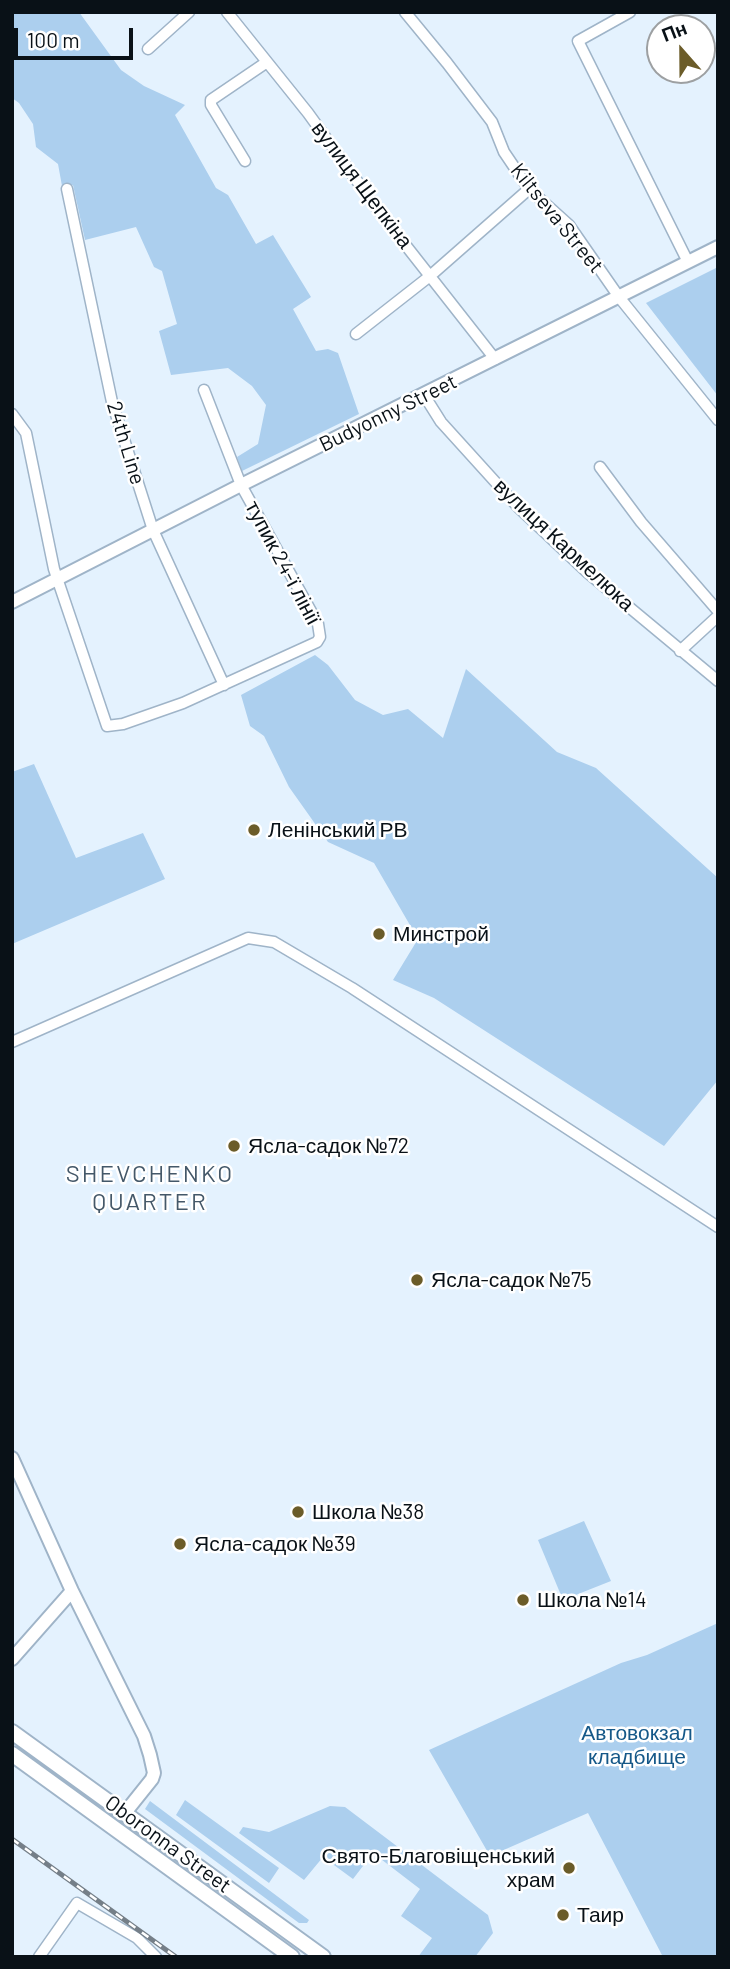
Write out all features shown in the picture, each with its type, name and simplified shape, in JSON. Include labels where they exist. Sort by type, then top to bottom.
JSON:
[{"type":"main road","name":"Budyonny Street","points":[[12,602],[718,247]]},
{"type":"main road","points":[[12,1458],[72,1591],[144,1736],[153,1765],[152,1779],[124,1814]]},
{"type":"main road","points":[[12,1659],[72,1591]]},
{"type":"main road","name":"Oboronna Street","points":[[12,1732],[323,1957]]},
{"type":"main road","name":"Oboronna Street","points":[[12,1754],[292,1957]]},
{"type":"street","points":[[148,49],[189,12]]},
{"type":"street","name":"вулиця Щепкіна","points":[[227,12],[308,113],[378,210],[495,359]]},
{"type":"street","name":"Kiltseva Street","points":[[405,12],[492,122],[504,152],[529,189],[569,225],[619,296],[718,420]]},
{"type":"street","points":[[630,12],[578,41],[688,262]]},
{"type":"street","points":[[245,161],[211,105],[211,100],[267,62]]},
{"type":"street","name":"24th Line","points":[[67,189],[112,402],[153,530],[224,685]]},
{"type":"street","points":[[356,334],[430,276],[529,189]]},
{"type":"street","name":"тупик 24-ї лінії","points":[[204,390],[241,485],[318,624],[320,637],[317,642],[224,685]]},
{"type":"street","name":"вулиця Кармелюка","points":[[424,396],[441,422],[518,507],[588,573],[718,681]]},
{"type":"street","points":[[12,414],[26,433],[58,579],[107,726],[151,716],[224,685]]},
{"type":"street","points":[[600,467],[641,522],[718,613],[680,651]]},
{"type":"street","points":[[12,1042],[248,938],[274,942],[352,988],[718,1227]]},
{"type":"street","points":[[39,1957],[77,1903],[137,1938],[156,1957]]},
{"type":"green space","points":[[12,12],[79,12],[121,70],[144,86],[185,105],[175,115],[216,188],[228,195],[256,244],[273,235],[311,297],[293,309],[316,351],[328,349],[338,353],[359,414],[242,471],[237,457],[258,444],[266,405],[252,386],[228,368],[171,375],[159,331],[177,324],[162,271],[154,267],[136,227],[85,240],[73,185],[62,186],[58,164],[36,147],[33,124],[19,103],[12,98]]},
{"type":"green space","points":[[718,267],[718,396],[646,303]]},
{"type":"green space","points":[[315,655],[328,665],[355,700],[383,715],[408,709],[443,738],[466,669],[557,752],[596,768],[718,878],[718,1080],[664,1146],[434,998],[393,980],[418,939],[374,863],[328,842],[289,787],[264,736],[250,726],[241,695]]},
{"type":"green space","points":[[34,764],[76,858],[143,833],[165,879],[12,944],[12,772]]},
{"type":"green space","points":[[584,1521],[611,1581],[563,1600],[538,1540]]},
{"type":"green space","name":"Автовокзал кладбище","points":[[718,1623],[718,1957],[663,1957],[588,1813],[490,1856],[429,1750],[621,1663],[647,1655]]},
{"type":"green space","points":[[185,1800],[279,1868],[269,1883],[176,1815]]},
{"type":"green space","points":[[150,1801],[309,1920],[307,1923],[299,1923],[145,1809]]},
{"type":"green space","points":[[330,1806],[345,1807],[488,1915],[493,1933],[475,1957],[418,1957],[432,1938],[401,1916],[420,1889],[373,1853],[353,1879],[323,1857],[304,1880],[239,1833],[243,1827],[269,1832]]},
{"type":"railway","points":[[12,1839],[176,1957]]},
{"type":"place","name":"Ленінський РВ","points":[[254,830]]},
{"type":"place","name":"Минстрой","points":[[379,934]]},
{"type":"place","name":"Ясла-садок №72","points":[[234,1146]]},
{"type":"place","name":"Ясла-садок №75","points":[[417,1280]]},
{"type":"place","name":"Школа №38","points":[[298,1512]]},
{"type":"place","name":"Ясла-садок №39","points":[[180,1544]]},
{"type":"place","name":"Школа №14","points":[[523,1600]]},
{"type":"place","name":"Свято-Благовіщенський храм","points":[[569,1868]]},
{"type":"place","name":"Таир","points":[[563,1915]]},
{"type":"district","name":"SHEVCHENKO QUARTER","points":[[150,1188]]}]
